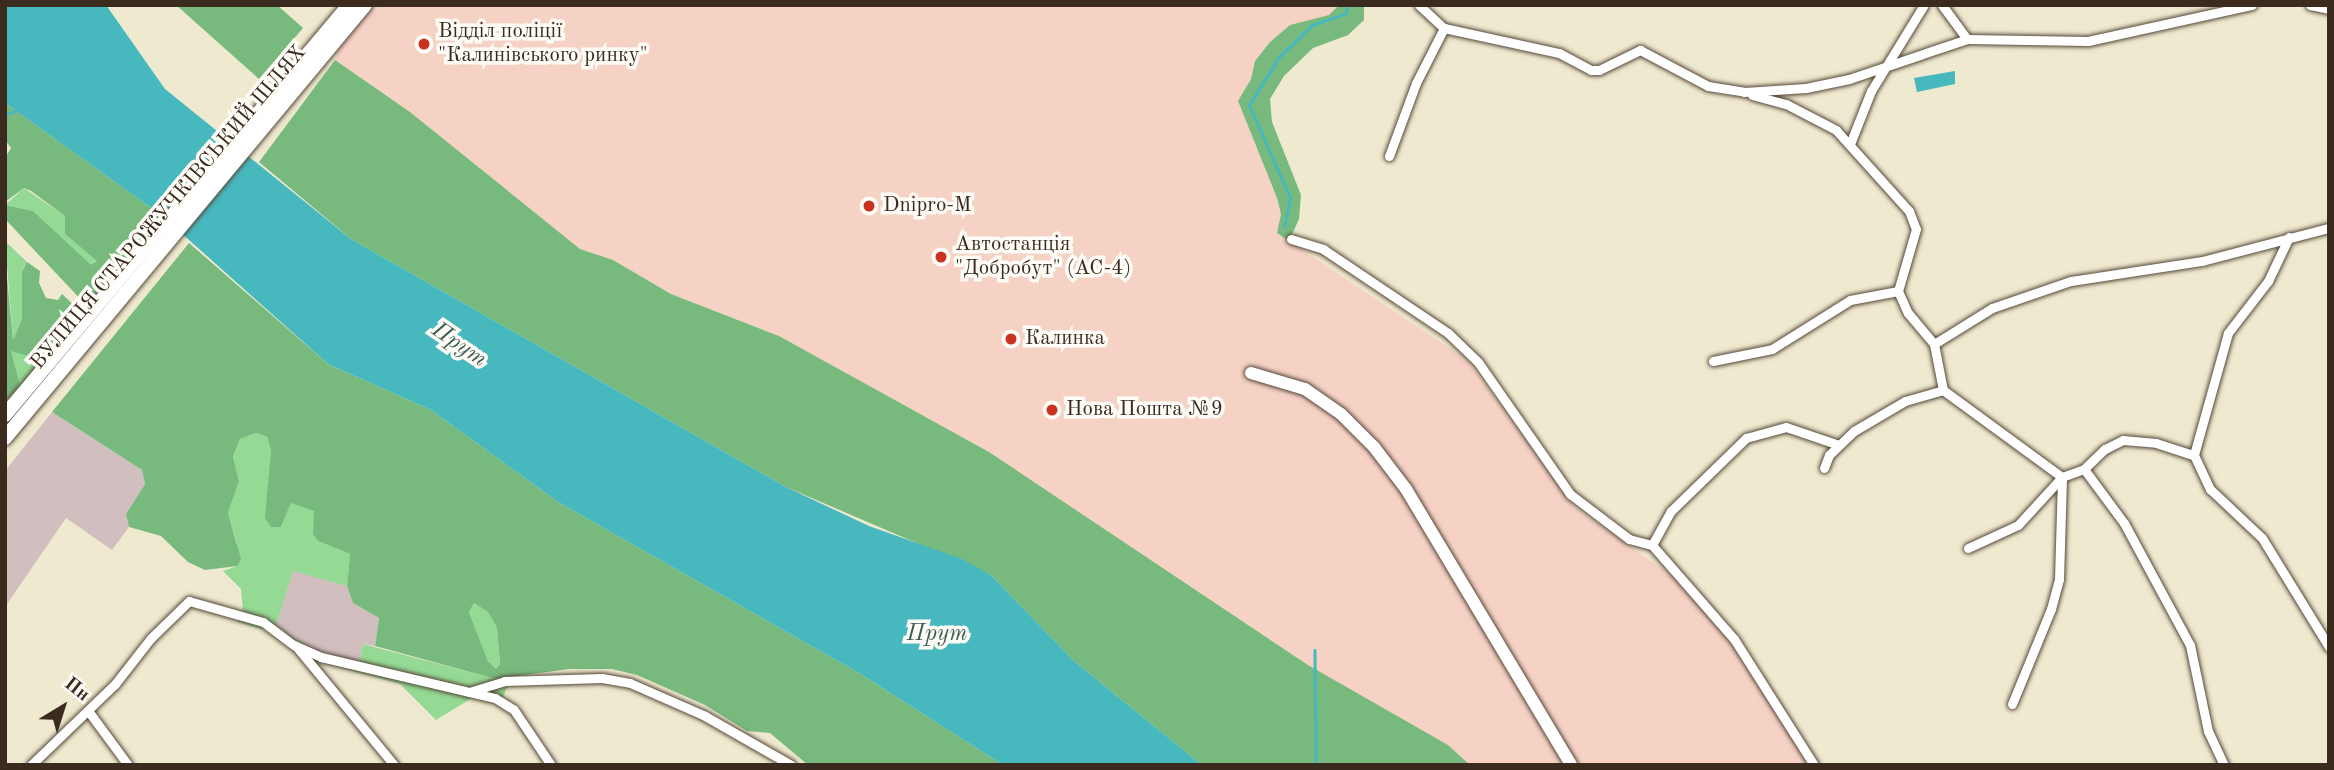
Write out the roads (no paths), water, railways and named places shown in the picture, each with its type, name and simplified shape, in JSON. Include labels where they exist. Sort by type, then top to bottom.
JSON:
[{"type":"main road","name":"ВУЛИЦЯ СТАРОЖУЧКІВСЬКИЙ ШЛЯХ","points":[[5,438],[88,325],[349,5]]},
{"type":"main road","name":"ВУЛИЦЯ СТАРОЖУЧКІВСЬКИЙ ШЛЯХ","points":[[5,415],[88,325],[365,5]]},
{"type":"street","points":[[1419,5],[1444,28],[1559,53],[1591,70],[1599,70],[1640,50],[1708,86],[1744,92],[1810,115],[1850,144],[1909,211],[1916,229],[1898,291],[1908,313],[1934,344],[1943,390],[2062,477]]},
{"type":"street","points":[[1850,144],[1886,66],[1924,5]]},
{"type":"street","points":[[1942,5],[1967,39]]},
{"type":"street","points":[[1744,92],[1806,88],[1886,66],[1967,39],[2088,41],[2252,5]]},
{"type":"street","points":[[2310,5],[2329,9]]},
{"type":"street","points":[[1389,156],[1416,83],[1444,28]]},
{"type":"street","points":[[1934,344],[1992,308],[2071,281],[2203,261],[2329,228]]},
{"type":"street","points":[[2289,237],[2268,281],[2228,333],[2194,455],[2210,489],[2262,538],[2329,647]]},
{"type":"street","points":[[1291,239],[1322,249],[1448,333],[1478,362],[1570,494],[1629,539],[1652,545],[1734,639],[1814,765]]},
{"type":"street","points":[[1713,361],[1772,349],[1850,300],[1898,291]]},
{"type":"street","points":[[1251,373],[1305,389],[1341,414],[1374,447],[1406,489],[1571,765]]},
{"type":"street","points":[[1825,468],[1829,454],[1839,445],[1905,401],[1943,390]]},
{"type":"street","points":[[1652,545],[1671,511],[1746,438],[1786,427],[1839,445]]},
{"type":"street","points":[[1968,548],[2018,525],[2062,477],[2084,469],[2105,449],[2123,440],[2157,443],[2194,455]]},
{"type":"street","points":[[2084,469],[2124,523],[2190,645],[2208,731],[2224,765]]},
{"type":"street","points":[[2012,704],[2059,579],[2062,477]]},
{"type":"street","points":[[31,765],[89,712],[189,601],[263,622],[295,645],[333,660],[495,698],[514,710],[551,765]]},
{"type":"street","points":[[295,645],[392,764]]},
{"type":"street","points":[[467,692],[504,681],[601,678],[630,683],[705,716],[790,765]]},
{"type":"street","points":[[89,712],[128,765]]},
{"type":"water","name":"Прут","points":[[5,5],[106,5],[165,89],[351,239],[786,487],[869,526],[962,559],[991,575],[1074,661],[1202,765],[1003,765],[859,673],[558,502],[431,410],[328,364],[161,215],[5,103]]},
{"type":"water","points":[[1955,71],[1955,84],[1917,92],[1914,78]]},
{"type":"waterway","points":[[1284,227],[1290,198],[1249,105],[1279,57],[1312,25],[1346,13],[1347,5]]},
{"type":"waterway","points":[[5,115],[15,111]]},
{"type":"waterway","points":[[1315,650],[1316,765]]},
{"type":"place","name":"Відділ поліції \"Калинівського ринку\"","points":[[424,44]]},
{"type":"place","name":"Dnipro-M","points":[[869,206]]},
{"type":"place","name":"Автостанція \"Добробут\" (АС-4)","points":[[941,257]]},
{"type":"place","name":"Калинка","points":[[1011,339]]},
{"type":"place","name":"Нова Пошта №9","points":[[1052,410]]}]
